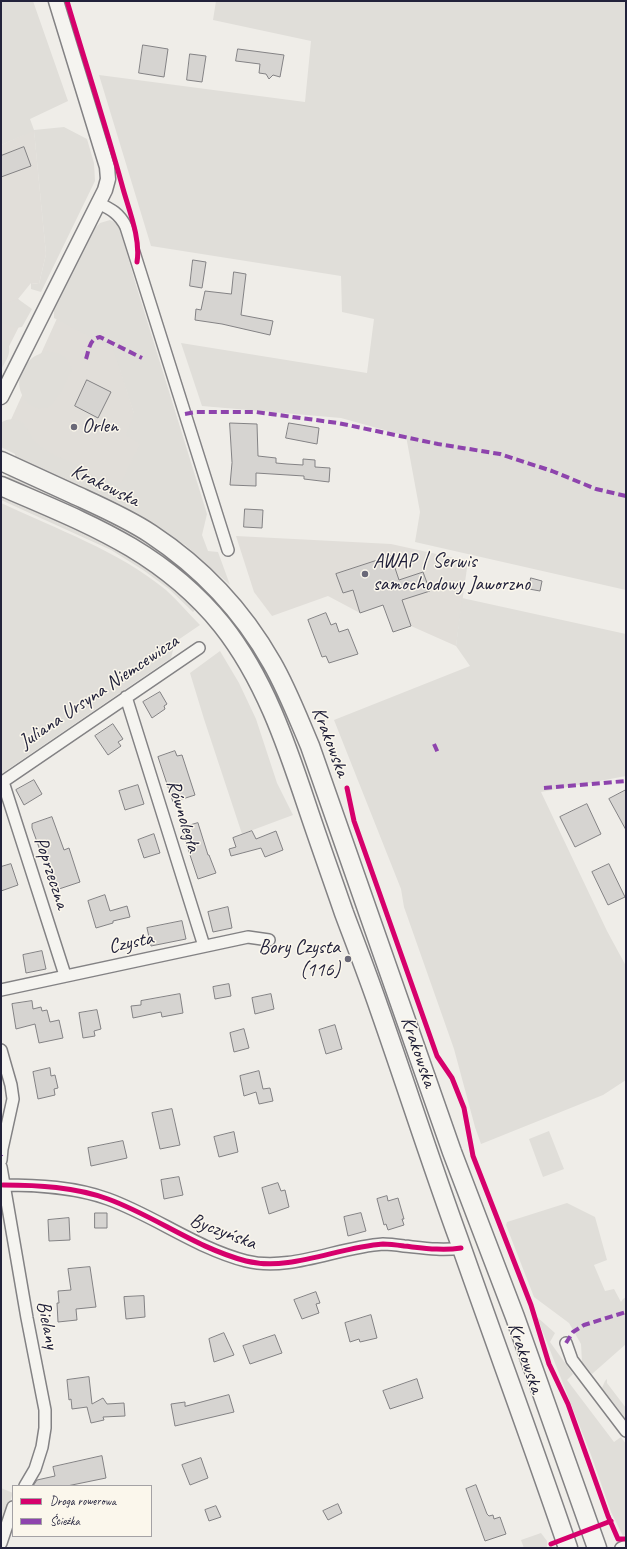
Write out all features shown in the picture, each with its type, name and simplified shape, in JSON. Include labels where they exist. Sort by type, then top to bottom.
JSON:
[{"type":"main road","name":"Krakowska","points":[[1,462],[125,519],[150,533],[173,549],[208,578],[226,597],[252,631],[272,664],[293,705],[310,746],[452,1152],[515,1318],[597,1548]]},
{"type":"main road","name":"Krakowska","points":[[1,486],[114,537],[161,566],[186,587],[224,627],[251,669],[269,704],[288,750],[568,1548]]},
{"type":"street","points":[[1,397],[107,185],[107,167],[56,1]]},
{"type":"street","points":[[98,203],[117,213],[121,217],[126,227],[228,550]]},
{"type":"street","name":"Juliana Ursyna Niemcewicza","points":[[2,782],[199,648]]},
{"type":"street","name":"Równoległa","points":[[126,697],[204,946]]},
{"type":"street","name":"Poprzeczna","points":[[2,782],[65,975]]},
{"type":"street","name":"Czysta","points":[[1,990],[65,975],[248,937],[269,940]]},
{"type":"street","points":[[1,1050],[11,1085],[13,1099],[1,1160]]},
{"type":"street","name":"Bielany","points":[[1,1167],[26,1318],[45,1410],[45,1428],[42,1447],[35,1469],[26,1485]]},
{"type":"street","name":"Byczyńska","points":[[3,1185],[34,1185],[90,1194],[109,1200],[141,1214],[211,1248],[246,1260],[264,1264],[284,1263],[384,1244],[446,1250],[462,1248]]},
{"type":"street","points":[[566,1343],[572,1360],[626,1431]]},
{"type":"street","points":[[1,1543],[12,1510]]},
{"type":"street","points":[[621,1548],[626,1546]]},
{"type":"shaded area","points":[[1,1],[33,1],[68,101],[30,119],[34,130],[64,127],[87,139],[94,163],[95,181],[41,292],[31,289],[31,283],[39,284],[46,254],[34,131],[1,145]]},
{"type":"shaded area","points":[[216,1],[626,1],[626,590],[415,542],[420,512],[406,436],[341,418],[202,406],[181,343],[367,373],[374,319],[342,312],[341,276],[151,246],[99,75],[305,102],[311,41],[213,20]]},
{"type":"shaded area","points":[[34,130],[46,254],[39,284],[31,283],[18,299],[28,309],[1,362],[1,145]]},
{"type":"shaded area","points":[[110,220],[116,223],[120,229],[207,514],[202,535],[208,551],[218,552],[230,585],[185,545],[131,511],[15,460],[15,454],[1,447],[2,422],[15,419],[24,425],[36,443],[41,447],[80,466],[92,476],[121,483],[140,444],[126,435],[134,414],[113,349],[54,318],[54,308],[94,229],[100,223]]},
{"type":"shaded area","points":[[86,260],[165,512],[4,435],[64,303]]},
{"type":"shaded area","points":[[18,299],[32,309],[22,327],[15,328],[1,322],[1,304]]},
{"type":"shaded area","points":[[1,341],[7,342],[9,346],[9,353],[1,370]]},
{"type":"shaded area","points":[[45,351],[65,357],[72,369],[64,387],[52,404],[45,408],[38,408],[30,405],[24,398],[20,390],[19,380],[23,370],[31,359]]},
{"type":"shaded area","points":[[9,475],[97,513],[140,536],[179,563],[221,603],[218,607],[176,567],[147,547],[111,527],[6,480]]},
{"type":"shaded area","points":[[1,494],[75,527],[146,565],[178,591],[196,609],[193,612],[169,589],[143,570],[111,550],[1,500]]},
{"type":"shaded area","points":[[1,503],[108,552],[148,576],[166,590],[200,625],[175,642],[171,658],[1,774]]},
{"type":"shaded area","points":[[236,536],[391,544],[468,561],[456,646],[411,626],[393,632],[383,605],[360,613],[328,596],[272,616],[254,592]]},
{"type":"shaded area","points":[[462,598],[626,634],[626,776],[541,792],[607,931],[626,966],[626,1080],[603,1095],[481,1144],[454,1049],[404,907],[401,889],[334,720],[470,666],[456,646]]},
{"type":"shaded area","points":[[220,651],[239,683],[256,719],[277,783],[293,815],[242,834],[190,673]]},
{"type":"shaded area","points":[[549,1131],[564,1169],[543,1177],[529,1139]]},
{"type":"shaded area","points":[[567,1203],[595,1217],[607,1260],[594,1265],[605,1291],[614,1289],[621,1302],[626,1297],[626,1344],[592,1374],[582,1362],[581,1344],[569,1323],[534,1297],[506,1225],[507,1222]]},
{"type":"shaded area","points":[[537,1317],[555,1333],[550,1342],[573,1374],[567,1380],[614,1442],[621,1437],[626,1444],[626,1535],[623,1536],[611,1512],[591,1455]]},
{"type":"shaded area","points":[[607,1379],[607,1383],[626,1408],[626,1419],[602,1388]]},
{"type":"shaded area","points":[[1,1488],[12,1493],[12,1496],[1,1527]]},
{"type":"shaded area","points":[[541,1533],[547,1541],[547,1548],[524,1548],[521,1540]]},
{"type":"building","points":[[143,45],[168,49],[164,77],[139,73]]},
{"type":"building","points":[[238,49],[284,55],[280,77],[273,75],[269,79],[266,74],[259,73],[260,64],[236,61]]},
{"type":"building","points":[[190,54],[206,56],[202,82],[187,80]]},
{"type":"building","points":[[24,147],[31,166],[1,177],[1,156]]},
{"type":"building","points":[[193,260],[206,262],[202,288],[190,286]]},
{"type":"building","points":[[234,272],[246,274],[241,315],[273,321],[270,335],[222,324],[195,320],[196,309],[201,310],[205,291],[231,294]]},
{"type":"building","points":[[87,380],[111,392],[98,418],[75,406]]},
{"type":"building","points":[[230,423],[257,424],[258,456],[276,458],[276,463],[287,464],[303,465],[303,459],[315,460],[315,467],[330,468],[329,482],[304,479],[304,476],[256,473],[256,486],[230,485],[232,463]]},
{"type":"building","points":[[289,423],[319,428],[317,444],[286,438]]},
{"type":"building","points":[[245,509],[263,510],[262,528],[244,527]]},
{"type":"building","points":[[391,556],[399,580],[423,572],[430,591],[402,600],[411,626],[393,632],[383,605],[360,613],[353,590],[343,593],[336,574]]},
{"type":"building","points":[[531,578],[542,581],[540,591],[529,589]]},
{"type":"building","points":[[326,613],[331,625],[336,623],[339,632],[348,629],[358,654],[329,663],[326,656],[322,657],[308,620]]},
{"type":"building","points":[[160,692],[167,704],[164,706],[165,709],[152,718],[143,702]]},
{"type":"building","points":[[113,724],[123,739],[118,742],[121,746],[108,755],[95,736]]},
{"type":"building","points":[[175,751],[177,756],[182,755],[195,795],[173,802],[158,757]]},
{"type":"building","points":[[34,780],[42,794],[24,805],[16,790]]},
{"type":"building","points":[[138,785],[144,804],[125,810],[119,791]]},
{"type":"building","points":[[626,790],[626,830],[609,799]]},
{"type":"building","points":[[587,804],[601,834],[575,847],[560,817]]},
{"type":"building","points":[[52,817],[64,850],[69,848],[80,882],[56,890],[47,863],[45,864],[32,828],[32,824]]},
{"type":"building","points":[[198,823],[208,855],[216,873],[198,879],[181,828]]},
{"type":"building","points":[[252,831],[256,839],[276,831],[283,850],[265,857],[261,848],[231,856],[229,849],[236,847],[233,838]]},
{"type":"building","points":[[154,834],[160,853],[144,858],[138,840]]},
{"type":"building","points":[[11,864],[18,885],[1,891],[1,867]]},
{"type":"building","points":[[609,864],[625,897],[608,905],[592,872]]},
{"type":"building","points":[[105,895],[110,911],[127,906],[130,917],[113,921],[113,923],[96,928],[88,901]]},
{"type":"building","points":[[228,907],[232,928],[213,932],[208,912]]},
{"type":"building","points":[[182,921],[186,939],[151,946],[147,928]]},
{"type":"building","points":[[42,951],[46,969],[26,973],[23,955]]},
{"type":"building","points":[[229,984],[231,996],[215,999],[213,987]]},
{"type":"building","points":[[180,994],[183,1013],[162,1017],[161,1012],[133,1018],[131,1006],[141,1005],[141,1001]]},
{"type":"building","points":[[271,994],[274,1009],[255,1014],[252,998]]},
{"type":"building","points":[[32,1001],[33,1009],[41,1007],[42,1011],[47,1010],[50,1022],[59,1020],[63,1038],[39,1043],[35,1024],[16,1029],[12,1004]]},
{"type":"building","points":[[97,1010],[101,1029],[94,1031],[95,1036],[83,1038],[79,1013]]},
{"type":"building","points":[[335,1025],[342,1049],[326,1054],[319,1030]]},
{"type":"building","points":[[244,1029],[249,1048],[234,1052],[230,1033]]},
{"type":"building","points":[[50,1068],[51,1076],[55,1075],[58,1088],[54,1089],[55,1095],[38,1099],[33,1072]]},
{"type":"building","points":[[259,1071],[263,1089],[270,1088],[273,1101],[259,1104],[256,1092],[244,1096],[240,1076]]},
{"type":"building","points":[[172,1109],[180,1145],[160,1149],[152,1113]]},
{"type":"building","points":[[234,1132],[238,1152],[219,1157],[214,1137]]},
{"type":"building","points":[[123,1141],[127,1158],[91,1166],[88,1148]]},
{"type":"building","points":[[179,1177],[183,1195],[164,1199],[161,1180]]},
{"type":"building","points":[[278,1183],[281,1191],[285,1190],[289,1207],[269,1214],[262,1188]]},
{"type":"building","points":[[387,1196],[388,1201],[398,1198],[404,1219],[402,1219],[404,1225],[388,1230],[386,1224],[384,1225],[377,1199]]},
{"type":"building","points":[[95,1213],[107,1213],[107,1228],[95,1228]]},
{"type":"building","points":[[361,1213],[366,1231],[348,1236],[344,1217]]},
{"type":"building","points":[[69,1218],[70,1240],[49,1241],[48,1220]]},
{"type":"building","points":[[90,1267],[96,1307],[76,1309],[77,1320],[58,1322],[58,1291],[71,1290],[68,1269]]},
{"type":"building","points":[[316,1292],[320,1303],[316,1304],[319,1313],[302,1319],[294,1300]]},
{"type":"building","points":[[144,1296],[145,1317],[126,1319],[124,1297]]},
{"type":"building","points":[[371,1315],[377,1338],[360,1342],[359,1339],[350,1342],[345,1323]]},
{"type":"building","points":[[224,1333],[234,1355],[214,1362],[209,1339]]},
{"type":"building","points":[[275,1335],[282,1353],[250,1364],[243,1346]]},
{"type":"building","points":[[89,1377],[92,1404],[103,1398],[107,1404],[124,1403],[125,1416],[103,1417],[104,1420],[91,1423],[87,1407],[72,1409],[71,1399],[69,1400],[67,1380]]},
{"type":"building","points":[[417,1379],[423,1398],[390,1409],[383,1391]]},
{"type":"building","points":[[229,1395],[234,1412],[175,1426],[171,1404],[185,1402],[185,1406]]},
{"type":"building","points":[[102,1456],[106,1478],[72,1485],[34,1485],[37,1480],[55,1476],[53,1467]]},
{"type":"building","points":[[201,1458],[208,1478],[190,1485],[182,1465]]},
{"type":"building","points":[[476,1485],[487,1514],[489,1516],[493,1515],[494,1519],[500,1517],[506,1534],[485,1541],[466,1489]]},
{"type":"building","points":[[338,1504],[342,1513],[328,1520],[323,1511]]},
{"type":"building","points":[[216,1506],[221,1517],[209,1521],[205,1510]]},
{"type":"marked path","points":[[86,359],[92,342],[96,338],[100,337],[142,358]]},
{"type":"marked path","points":[[185,414],[196,412],[256,412],[338,423],[438,444],[500,454],[552,471],[596,489],[626,496]]},
{"type":"marked path","points":[[434,744],[438,753]]},
{"type":"marked path","points":[[544,788],[626,781]]},
{"type":"marked path","points":[[566,1343],[573,1332],[584,1325],[626,1312]]},
{"type":"cycle path","points":[[67,1],[136,233],[138,253],[137,262]]},
{"type":"cycle path","points":[[347,788],[354,821],[437,1056],[452,1078],[464,1108],[473,1156],[531,1305],[549,1364],[568,1404],[608,1516],[618,1539],[625,1539]]},
{"type":"cycle path","points":[[3,1185],[70,1189],[95,1195],[125,1206],[210,1248],[246,1261],[263,1264],[297,1261],[349,1249],[383,1244],[432,1249],[461,1248]]},
{"type":"cycle path","points":[[551,1544],[611,1521]]},
{"type":"place","name":"Orlen","points":[[74,427]]},
{"type":"place","name":"AWAP | Serwis samochodowy Jaworzno","points":[[365,574]]},
{"type":"place","name":"Bory Czysta (116)","points":[[348,959]]}]
